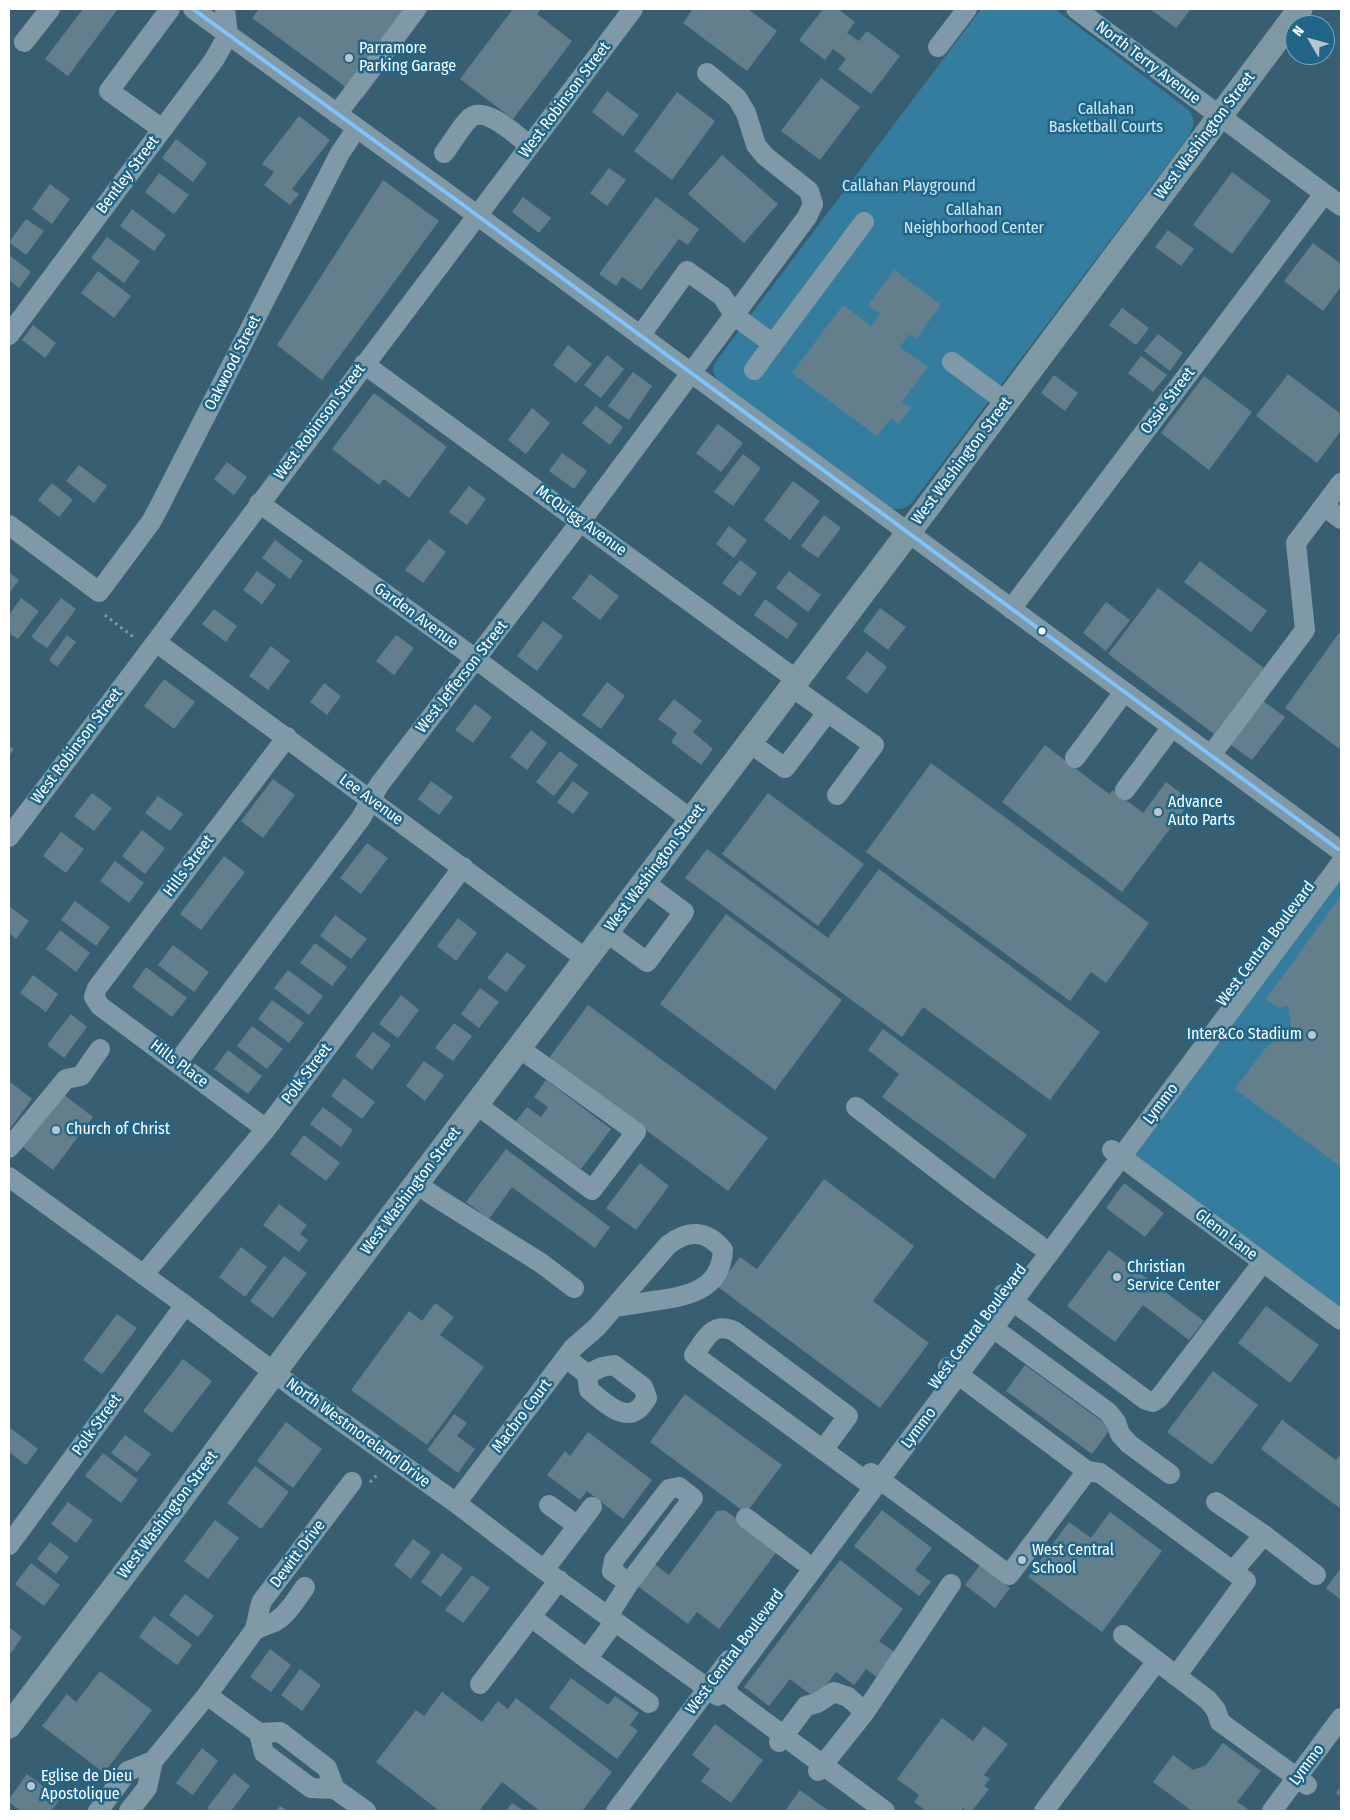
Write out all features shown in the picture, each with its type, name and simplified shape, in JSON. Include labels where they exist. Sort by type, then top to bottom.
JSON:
[{"type":"main road","name":"West Washington Street","points":[[9,1726],[166,1519],[273,1372],[908,534],[1300,9]]},
{"type":"street","points":[[24,42],[50,9]]},
{"type":"street","points":[[162,129],[109,91],[170,9]]},
{"type":"street","points":[[192,9],[477,216],[1211,755],[1340,852]]},
{"type":"street","points":[[225,9],[228,35]]},
{"type":"street","points":[[337,114],[416,9]]},
{"type":"street","name":"West Robinson Street","points":[[9,837],[148,641],[259,503],[633,9]]},
{"type":"street","points":[[938,47],[967,9]]},
{"type":"street","name":"North Terry Avenue","points":[[1076,9],[1341,206]]},
{"type":"street","name":"Bentley Street","points":[[9,335],[214,60],[228,35]]},
{"type":"street","name":"West Jefferson Street","points":[[177,1063],[361,818],[379,785],[582,521],[807,217],[813,204],[809,191],[765,156],[756,145],[746,113],[737,98],[707,74]]},
{"type":"street","points":[[444,153],[470,118],[479,114],[490,116],[530,146]]},
{"type":"street","name":"Oakwood Street","points":[[9,525],[99,592],[151,522],[340,153],[357,128]]},
{"type":"street","name":"Ossie Street","points":[[1011,609],[1324,194]]},
{"type":"street","points":[[754,370],[864,222]]},
{"type":"street","points":[[640,336],[687,271],[722,296],[735,316],[773,344]]},
{"type":"street","points":[[952,362],[1006,402]]},
{"type":"street","name":"McQuigg Avenue","points":[[364,364],[582,521],[794,683],[827,713],[874,745],[837,795]]},
{"type":"street","points":[[1211,755],[1305,630],[1296,543],[1341,483]]},
{"type":"street","name":"Garden Avenue","points":[[259,503],[476,659],[692,820]]},
{"type":"street","points":[[1324,506],[1341,519]]},
{"type":"street","name":"Lee Avenue","points":[[148,641],[287,737],[586,959]]},
{"type":"street","points":[[1075,758],[1124,692]]},
{"type":"street","points":[[750,743],[786,768],[827,713]]},
{"type":"street","points":[[1125,790],[1172,727]]},
{"type":"street","name":"Hills Street","points":[[94,997],[97,988],[287,737]]},
{"type":"street","name":"West Central Boulevard","points":[[616,1811],[803,1561],[953,1371],[1008,1297],[1039,1245],[1116,1153],[1340,852]]},
{"type":"street","name":"Polk Street","points":[[144,1274],[266,1129],[463,867]]},
{"type":"street","points":[[606,932],[646,962],[684,912],[645,882]]},
{"type":"street","name":"Hills Place","points":[[94,997],[100,1006],[266,1129]]},
{"type":"street","points":[[477,1105],[592,1190],[636,1132],[519,1048]]},
{"type":"street","points":[[9,1148],[66,1080],[80,1076],[100,1050]]},
{"type":"street","points":[[856,1107],[1039,1245]]},
{"type":"street","points":[[1116,1153],[1008,1297],[993,1328],[953,1371],[1087,1470],[1100,1473],[1246,1581],[1176,1676]]},
{"type":"street","name":"Glenn Lane","points":[[1116,1153],[1341,1320]]},
{"type":"street","points":[[417,1184],[541,1263],[574,1288]]},
{"type":"street","name":"North Westmoreland Drive","points":[[12,1186],[144,1274],[273,1372],[551,1575],[781,1739]]},
{"type":"street","name":"Macbro Court","points":[[456,1504],[573,1348],[615,1307],[668,1244],[678,1238],[696,1234],[707,1236],[716,1241],[723,1250],[720,1268],[710,1282],[698,1291],[678,1297],[615,1307]]},
{"type":"street","points":[[1008,1297],[1146,1400],[1153,1402],[1165,1390],[1263,1262]]},
{"type":"street","name":"Polk Street","points":[[9,1545],[185,1304]]},
{"type":"street","points":[[823,1450],[848,1416],[734,1331],[722,1328],[711,1332],[694,1355],[823,1450],[871,1477],[1009,1575],[1087,1470]]},
{"type":"street","points":[[993,1328],[1108,1412],[1116,1422],[1120,1434],[1129,1444],[1170,1474]]},
{"type":"street","points":[[566,1358],[587,1374]]},
{"type":"street","points":[[871,1477],[727,1684],[727,1689],[730,1696],[781,1739],[885,1811]]},
{"type":"street","name":"Dewitt Drive","points":[[129,1811],[147,1788],[153,1761],[207,1695],[254,1631],[257,1624],[258,1610],[262,1601],[352,1482]]},
{"type":"street","points":[[587,1659],[612,1619],[629,1584],[693,1498]]},
{"type":"street","points":[[1216,1502],[1264,1535],[1316,1575]]},
{"type":"street","points":[[550,1505],[578,1526]]},
{"type":"street","points":[[480,1684],[531,1617],[551,1575],[578,1526],[592,1507]]},
{"type":"street","points":[[746,1518],[803,1561]]},
{"type":"street","points":[[1233,1571],[1264,1535]]},
{"type":"street","points":[[821,1768],[864,1712],[952,1584]]},
{"type":"street","name":"Dewitt Drive","points":[[254,1631],[281,1617],[305,1587]]},
{"type":"street","points":[[531,1617],[649,1704]]},
{"type":"street","points":[[1123,1635],[1211,1703],[1220,1722],[1302,1781]]},
{"type":"street","points":[[1044,1811],[1157,1661]]},
{"type":"street","points":[[781,1739],[806,1706],[817,1703],[834,1692],[848,1697],[864,1712]]},
{"type":"street","points":[[207,1695],[259,1733],[280,1732],[327,1768],[335,1789],[366,1811]]},
{"type":"street","name":"Lymmo","points":[[1272,1811],[1302,1781],[1341,1718]]},
{"type":"street","points":[[1288,1811],[1302,1781],[1341,1739]]},
{"type":"street","name":"Dewitt Drive","points":[[98,1811],[128,1771],[153,1761]]},
{"type":"street","points":[[821,1768],[872,1811]]},
{"type":"path","points":[[105,615],[148,641]]},
{"type":"green space","name":"Callahan Neighborhood Center","points":[[981,9],[1055,9],[1190,111],[1193,127],[1185,141],[914,499],[905,508],[890,508],[717,380],[713,372],[714,364]]},
{"type":"green space","points":[[1341,873],[1341,1310],[1133,1155]]},
{"type":"building","points":[[83,9],[118,9],[68,76],[45,59]]},
{"type":"building","name":"Parramore Parking Garage","points":[[259,9],[429,9],[362,99],[252,18]]},
{"type":"building","points":[[513,9],[541,9],[537,14],[572,41],[513,119],[460,79]]},
{"type":"building","points":[[693,9],[748,9],[777,31],[747,71],[683,23]]},
{"type":"building","points":[[823,9],[838,9],[855,22],[847,33],[859,41],[867,31],[900,56],[871,94],[838,69],[846,59],[833,49],[825,60],[799,40]]},
{"type":"building","points":[[1150,9],[1191,9],[1176,28]]},
{"type":"building","points":[[821,78],[860,107],[820,160],[781,131]]},
{"type":"building","points":[[607,91],[639,115],[623,136],[592,112]]},
{"type":"building","points":[[677,92],[715,121],[672,180],[634,151]]},
{"type":"building","points":[[299,116],[330,140],[292,189],[299,194],[290,205],[264,185],[274,172],[262,164]]},
{"type":"building","points":[[176,139],[207,163],[193,182],[162,158]]},
{"type":"building","points":[[722,155],[778,204],[744,243],[688,194]]},
{"type":"building","points":[[609,168],[626,180],[607,206],[590,193]]},
{"type":"building","points":[[1232,172],[1271,201],[1232,254],[1193,225]]},
{"type":"building","points":[[159,173],[189,195],[174,214],[145,192]]},
{"type":"building","points":[[383,180],[439,221],[322,380],[277,345]]},
{"type":"building","points":[[50,184],[70,199],[52,224],[32,209]]},
{"type":"building","points":[[523,197],[551,218],[539,233],[512,212]]},
{"type":"building","points":[[656,197],[699,229],[688,245],[679,239],[641,290],[622,277],[616,286],[599,274]]},
{"type":"building","points":[[132,209],[166,235],[154,251],[120,226]]},
{"type":"building","points":[[26,219],[44,231],[26,255],[9,242]]},
{"type":"building","points":[[1168,230],[1194,249],[1181,266],[1155,247]]},
{"type":"building","points":[[107,237],[140,261],[124,283],[91,258]]},
{"type":"building","points":[[1313,243],[1341,264],[1341,287],[1323,311],[1284,281]]},
{"type":"building","points":[[9,255],[31,272],[19,288],[9,280]]},
{"type":"building","name":"Callahan Neighborhood Center","points":[[894,270],[941,305],[916,339],[909,334],[900,347],[928,367],[902,402],[911,408],[899,424],[891,418],[877,436],[792,373],[843,305],[871,326],[880,314],[868,305]]},
{"type":"building","points":[[98,271],[131,296],[114,318],[81,293]]},
{"type":"building","points":[[1122,308],[1149,328],[1136,345],[1109,325]]},
{"type":"building","points":[[33,325],[56,343],[45,358],[22,340]]},
{"type":"building","points":[[1158,334],[1183,353],[1170,371],[1144,351]]},
{"type":"building","points":[[568,345],[592,364],[576,383],[553,365]]},
{"type":"building","points":[[607,355],[624,369],[601,398],[584,385]]},
{"type":"building","points":[[1141,356],[1167,375],[1153,392],[1128,373]]},
{"type":"building","points":[[633,372],[652,386],[629,420],[608,406]]},
{"type":"building","points":[[1288,374],[1341,414],[1341,431],[1317,463],[1256,416]]},
{"type":"building","points":[[1054,375],[1078,393],[1065,411],[1041,393]]},
{"type":"building","points":[[1204,376],[1252,412],[1209,470],[1161,433]]},
{"type":"building","points":[[374,393],[447,447],[409,498],[384,479],[379,485],[332,449]]},
{"type":"building","points":[[596,406],[623,427],[610,445],[582,423]]},
{"type":"building","points":[[532,408],[550,423],[526,454],[508,440]]},
{"type":"building","points":[[718,424],[743,443],[721,472],[696,453]]},
{"type":"building","points":[[562,453],[587,471],[574,489],[549,471]]},
{"type":"building","points":[[743,454],[761,468],[733,506],[714,492]]},
{"type":"building","points":[[227,462],[247,477],[234,495],[214,479]]},
{"type":"building","points":[[79,465],[107,486],[94,503],[66,481]]},
{"type":"building","points":[[793,481],[820,501],[790,540],[764,520]]},
{"type":"building","points":[[52,483],[73,500],[59,517],[38,500]]},
{"type":"building","points":[[469,486],[486,499],[467,525],[449,512]]},
{"type":"building","points":[[824,515],[841,528],[818,558],[801,546]]},
{"type":"building","points":[[729,526],[747,540],[734,558],[716,544]]},
{"type":"building","points":[[429,539],[446,552],[423,583],[405,570]]},
{"type":"building","points":[[275,540],[303,561],[290,579],[262,558]]},
{"type":"building","points":[[740,560],[757,573],[740,596],[722,583]]},
{"type":"building","points":[[1200,561],[1267,611],[1251,632],[1184,582]]},
{"type":"building","points":[[257,571],[276,585],[262,604],[243,590]]},
{"type":"building","points":[[789,571],[821,595],[808,612],[776,588]]},
{"type":"building","points":[[9,572],[19,580],[9,593]]},
{"type":"building","points":[[590,574],[619,596],[600,620],[572,598]]},
{"type":"building","points":[[1158,588],[1264,668],[1214,734],[1108,654]]},
{"type":"building","points":[[21,598],[39,611],[18,639],[9,633],[9,615]]},
{"type":"building","points":[[61,598],[76,609],[47,648],[31,637]]},
{"type":"building","points":[[765,599],[798,624],[787,639],[754,615]]},
{"type":"building","points":[[1106,602],[1130,620],[1106,651],[1083,633]]},
{"type":"building","points":[[880,608],[906,627],[888,650],[863,631]]},
{"type":"building","points":[[214,609],[237,626],[226,642],[202,624]]},
{"type":"building","points":[[543,621],[563,636],[537,671],[517,656]]},
{"type":"building","points":[[1339,633],[1341,634],[1341,750],[1285,708]]},
{"type":"building","points":[[67,635],[76,642],[57,667],[49,660]]},
{"type":"building","points":[[396,635],[414,648],[394,675],[376,661]]},
{"type":"building","points":[[271,646],[290,661],[268,690],[249,676]]},
{"type":"building","points":[[867,651],[887,667],[867,694],[846,678]]},
{"type":"building","points":[[164,679],[195,702],[174,729],[144,706]]},
{"type":"building","points":[[607,682],[625,696],[601,729],[582,715]]},
{"type":"building","points":[[324,683],[341,696],[327,715],[310,702]]},
{"type":"building","points":[[1259,698],[1285,717],[1252,760],[1227,742]]},
{"type":"building","points":[[674,699],[702,721],[693,732],[713,749],[701,765],[671,742],[677,733],[658,719]]},
{"type":"building","points":[[475,704],[492,717],[473,743],[455,730]]},
{"type":"building","points":[[531,730],[547,743],[527,770],[510,757]]},
{"type":"building","points":[[9,745],[14,749],[9,756]]},
{"type":"building","points":[[1045,745],[1109,794],[1113,790],[1143,813],[1166,782],[1191,801],[1122,892],[1002,802]]},
{"type":"building","points":[[560,751],[578,765],[554,796],[536,782]]},
{"type":"building","points":[[931,763],[1149,923],[1106,983],[1091,972],[1070,1001],[866,852]]},
{"type":"building","points":[[273,779],[295,795],[263,838],[241,821]]},
{"type":"building","points":[[431,781],[453,797],[439,815],[418,799]]},
{"type":"building","points":[[573,781],[589,793],[573,814],[557,802]]},
{"type":"building","points":[[92,793],[112,808],[94,831],[74,816]]},
{"type":"building","points":[[768,793],[864,864],[818,926],[722,854]]},
{"type":"building","points":[[158,796],[183,814],[170,831],[145,813]]},
{"type":"building","points":[[142,830],[165,848],[145,874],[122,856]]},
{"type":"building","points":[[61,832],[84,849],[66,873],[43,856]]},
{"type":"building","points":[[367,843],[388,858],[361,894],[340,878]]},
{"type":"building","points":[[707,849],[828,938],[879,869],[1100,1032],[1050,1100],[923,1007],[902,1037],[685,878]]},
{"type":"building","points":[[224,856],[245,872],[201,930],[180,914]]},
{"type":"building","points":[[115,861],[144,883],[129,903],[100,881]]},
{"type":"building","name":"Inter&Co Stadium","points":[[1341,896],[1341,1167],[1235,1089],[1264,1050],[1275,1039],[1292,1031],[1288,1006],[1278,1008],[1266,999]]},
{"type":"building","points":[[75,901],[110,927],[96,946],[61,920]]},
{"type":"building","points":[[9,906],[29,921],[16,939],[9,933]]},
{"type":"building","points":[[726,914],[842,1000],[775,1090],[660,1004]]},
{"type":"building","points":[[335,915],[367,939],[351,959],[320,936]]},
{"type":"building","points":[[458,918],[477,933],[456,961],[437,946]]},
{"type":"building","points":[[60,930],[90,953],[76,972],[46,949]]},
{"type":"building","points":[[315,943],[347,967],[332,986],[300,963]]},
{"type":"building","points":[[173,945],[209,972],[194,992],[158,965]]},
{"type":"building","points":[[507,952],[526,966],[506,992],[487,978]]},
{"type":"building","points":[[146,967],[187,998],[172,1017],[132,987]]},
{"type":"building","points":[[288,970],[323,996],[309,1015],[274,988]]},
{"type":"building","points":[[33,975],[58,994],[46,1012],[20,993]]},
{"type":"building","points":[[480,988],[499,1002],[479,1028],[461,1014]]},
{"type":"building","points":[[401,995],[419,1010],[398,1038],[379,1024]]},
{"type":"building","points":[[272,1000],[304,1023],[289,1043],[258,1019]]},
{"type":"building","points":[[588,1005],[768,1138],[728,1191],[549,1058]]},
{"type":"building","points":[[71,1014],[87,1027],[64,1058],[47,1045]]},
{"type":"building","points":[[454,1023],[472,1036],[453,1061],[435,1048]]},
{"type":"building","points":[[252,1026],[283,1049],[267,1069],[237,1046]]},
{"type":"building","points":[[883,1029],[1027,1135],[994,1179],[882,1097],[899,1074],[868,1050]]},
{"type":"building","points":[[373,1032],[391,1045],[372,1070],[355,1056]]},
{"type":"building","points":[[228,1050],[262,1076],[248,1094],[214,1069]]},
{"type":"building","points":[[424,1061],[444,1075],[425,1101],[406,1086]]},
{"type":"building","points":[[344,1078],[375,1102],[362,1119],[331,1096]]},
{"type":"building","points":[[546,1080],[611,1129],[581,1169],[516,1121],[527,1107],[541,1117],[548,1107],[534,1097]]},
{"type":"building","points":[[9,1081],[32,1099],[9,1130]]},
{"type":"building","name":"Church of Christ","points":[[59,1091],[93,1117],[53,1170],[19,1144]]},
{"type":"building","points":[[323,1107],[353,1130],[341,1147],[310,1124]]},
{"type":"building","points":[[304,1135],[340,1163],[326,1181],[290,1154]]},
{"type":"building","points":[[506,1149],[610,1227],[595,1248],[512,1187],[489,1219],[466,1202]]},
{"type":"building","points":[[640,1163],[669,1186],[636,1230],[606,1208]]},
{"type":"building","points":[[824,1179],[914,1246],[873,1301],[929,1343],[880,1408],[718,1287],[740,1257],[757,1269]]},
{"type":"building","points":[[1124,1183],[1164,1213],[1145,1237],[1106,1208]]},
{"type":"building","points":[[279,1204],[307,1225],[300,1234],[308,1240],[299,1252],[263,1225]]},
{"type":"building","points":[[241,1247],[267,1267],[245,1297],[219,1277]]},
{"type":"building","name":"Christian Service Center","points":[[1109,1250],[1204,1321],[1189,1340],[1143,1305],[1115,1342],[1067,1306]]},
{"type":"building","points":[[284,1256],[307,1273],[273,1318],[250,1301]]},
{"type":"building","points":[[435,1303],[454,1317],[440,1335],[484,1367],[427,1445],[351,1390],[409,1311],[422,1321]]},
{"type":"building","points":[[1266,1306],[1319,1345],[1290,1383],[1238,1343]]},
{"type":"building","points":[[117,1314],[137,1328],[102,1374],[83,1360]]},
{"type":"building","points":[[183,1359],[212,1381],[172,1433],[143,1411]]},
{"type":"building","points":[[1025,1365],[1111,1428],[1092,1454],[1006,1391]]},
{"type":"building","points":[[1213,1371],[1258,1405],[1212,1465],[1167,1432]]},
{"type":"building","points":[[685,1394],[782,1465],[746,1513],[650,1442]]},
{"type":"building","points":[[454,1414],[467,1423],[457,1436],[475,1449],[458,1473],[427,1450]]},
{"type":"building","points":[[1282,1420],[1336,1460],[1341,1453],[1341,1509],[1261,1449]]},
{"type":"building","points":[[286,1422],[322,1449],[293,1488],[257,1461]]},
{"type":"building","points":[[9,1427],[38,1449],[26,1465],[9,1452]]},
{"type":"building","points":[[588,1432],[652,1480],[623,1519],[587,1491],[580,1500],[547,1475],[565,1451],[570,1456]]},
{"type":"building","points":[[125,1435],[151,1454],[137,1472],[111,1453]]},
{"type":"building","points":[[103,1453],[138,1480],[121,1503],[85,1476]]},
{"type":"building","points":[[255,1466],[289,1492],[261,1529],[227,1503]]},
{"type":"building","points":[[68,1502],[93,1520],[76,1543],[51,1524]]},
{"type":"building","points":[[725,1510],[778,1550],[719,1629],[697,1612],[688,1624],[635,1584],[652,1562],[669,1575],[717,1511]]},
{"type":"building","points":[[882,1510],[932,1548],[915,1570],[931,1582],[919,1596],[854,1546]]},
{"type":"building","points":[[1110,1512],[1162,1551],[1102,1632],[1028,1577],[1069,1522],[1091,1538]]},
{"type":"building","points":[[215,1520],[239,1538],[208,1579],[184,1561]]},
{"type":"building","points":[[413,1539],[431,1552],[411,1579],[394,1565]]},
{"type":"building","points":[[50,1542],[69,1557],[56,1574],[37,1559]]},
{"type":"building","points":[[442,1553],[463,1568],[441,1597],[421,1582]]},
{"type":"building","points":[[840,1560],[903,1609],[879,1641],[896,1653],[878,1678],[866,1669],[854,1685],[836,1672],[816,1699],[790,1679],[769,1706],[744,1687]]},
{"type":"building","points":[[31,1563],[60,1585],[44,1606],[15,1584]]},
{"type":"building","points":[[980,1565],[1010,1588],[995,1608],[965,1585]]},
{"type":"building","points":[[1341,1568],[1341,1600],[1326,1588]]},
{"type":"building","points":[[472,1575],[490,1588],[463,1623],[445,1610]]},
{"type":"building","points":[[185,1594],[214,1616],[198,1637],[169,1615]]},
{"type":"building","points":[[154,1616],[192,1645],[177,1665],[139,1637]]},
{"type":"building","points":[[9,1627],[22,1637],[11,1653],[9,1651]]},
{"type":"building","points":[[270,1649],[291,1665],[271,1692],[250,1677]]},
{"type":"building","points":[[300,1669],[321,1685],[302,1711],[281,1695]]},
{"type":"building","points":[[100,1671],[152,1710],[104,1773],[42,1726],[67,1694],[76,1702]]},
{"type":"building","points":[[571,1678],[608,1705],[615,1696],[639,1713],[630,1725],[638,1731],[617,1759],[549,1708]]},
{"type":"building","points":[[442,1692],[482,1722],[498,1701],[508,1709],[516,1698],[612,1772],[582,1811],[540,1811],[502,1782],[479,1811],[435,1811],[437,1809],[376,1762],[416,1710],[424,1716]]},
{"type":"building","points":[[942,1718],[973,1741],[984,1726],[1008,1744],[984,1775],[990,1779],[984,1786],[989,1789],[972,1811],[967,1811],[963,1808],[961,1811],[926,1811],[914,1802],[919,1795],[897,1779]]},
{"type":"building","points":[[715,1724],[763,1760],[731,1803],[701,1781],[710,1769],[692,1755]]},
{"type":"building","points":[[1223,1743],[1261,1771],[1237,1802],[1248,1809],[1246,1811],[1192,1811],[1153,1782],[1173,1755],[1193,1770],[1206,1765]]},
{"type":"building","points":[[202,1748],[218,1761],[193,1795],[176,1783]]},
{"type":"building","points":[[234,1773],[250,1786],[231,1811],[211,1811],[207,1808]]},
{"type":"building","name":"Eglise de Dieu Apostolique","points":[[27,1774],[60,1799],[51,1811],[21,1811],[9,1802],[9,1799]]},
{"type":"building","points":[[1341,1786],[1341,1797],[1336,1793]]},
{"type":"building","points":[[800,1790],[829,1811],[785,1811]]},
{"type":"building","points":[[512,1803],[524,1811],[506,1811]]},
{"type":"building","points":[[280,1806],[288,1811],[276,1811]]},
{"type":"transit line","points":[[193,9],[459,202],[1338,849]]},
{"type":"place","name":"Parramore Parking Garage","points":[[349,58]]},
{"type":"place","name":"Advance Auto Parts","points":[[1158,812]]},
{"type":"place","name":"Inter&Co Stadium","points":[[1312,1035]]},
{"type":"place","name":"Church of Christ","points":[[56,1130]]},
{"type":"place","name":"Christian Service Center","points":[[1117,1277]]},
{"type":"place","name":"West Central School","points":[[1022,1560]]},
{"type":"place","name":"Eglise de Dieu Apostolique","points":[[31,1786]]},
{"type":"park label","name":"Callahan Basketball Courts","points":[[1106,119]]},
{"type":"park label","name":"Callahan Playground","points":[[909,187]]}]
